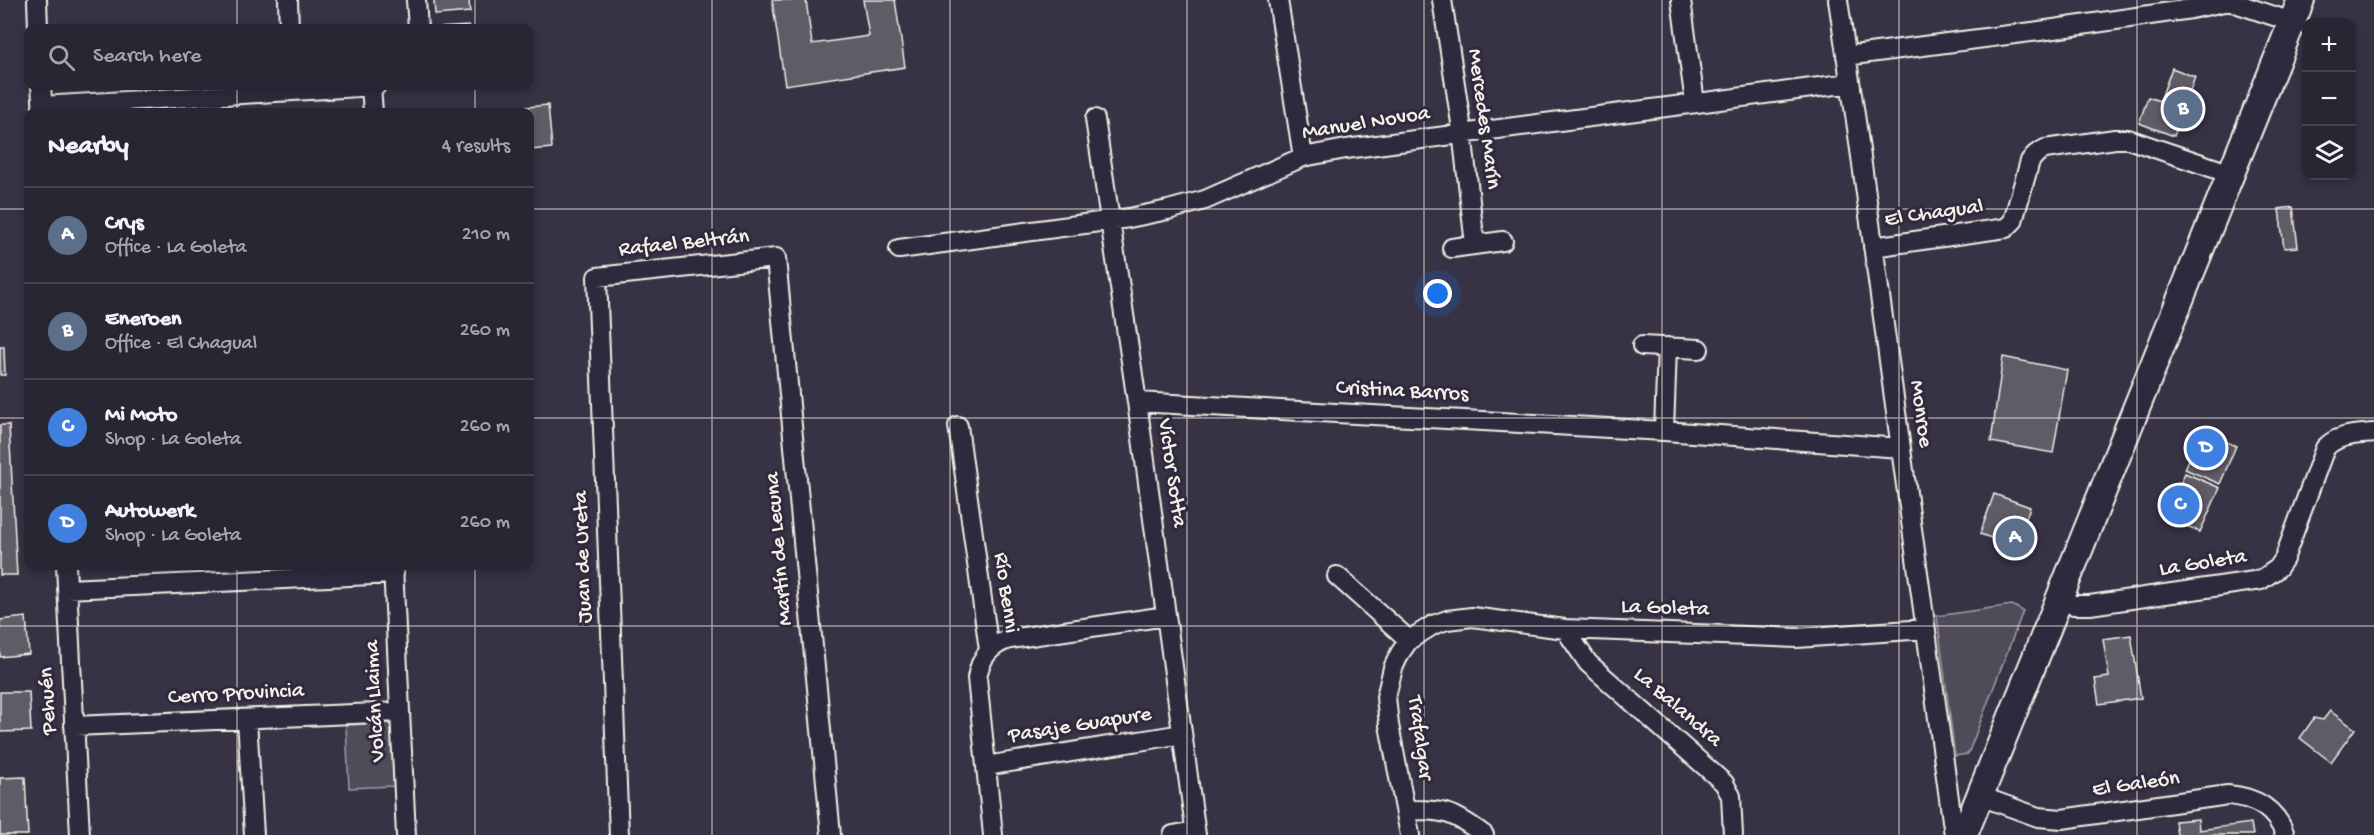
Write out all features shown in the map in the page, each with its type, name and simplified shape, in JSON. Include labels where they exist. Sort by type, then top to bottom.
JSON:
[{"type":"main road","points":[[1964,835],[2297,11]]},
{"type":"street","points":[[37,0],[38,24]]},
{"type":"street","points":[[288,0],[289,24]]},
{"type":"street","points":[[416,0],[418,24]]},
{"type":"street","points":[[1278,0],[1303,157]]},
{"type":"street","name":"Mercedes Marín","points":[[1442,0],[1462,133],[1475,245]]},
{"type":"street","points":[[1681,0],[1695,103]]},
{"type":"street","name":"Monroe","points":[[1838,0],[1954,835]]},
{"type":"street","points":[[1846,56],[2191,9],[2229,0],[2297,11]]},
{"type":"street","name":"Manuel Novoa","points":[[899,249],[1129,218],[1205,200],[1303,157],[1346,148],[1850,83]]},
{"type":"street","points":[[41,90],[42,108]]},
{"type":"street","points":[[54,108],[268,90]]},
{"type":"street","points":[[371,90],[373,108]]},
{"type":"street","name":"Víctor Sotta","points":[[1095,119],[1137,402],[1196,833]]},
{"type":"street","name":"El Chagual","points":[[1873,247],[2006,228],[2013,221],[2030,161],[2045,149],[2128,139],[2231,174]]},
{"type":"street","points":[[1452,248],[1503,241]]},
{"type":"street","name":"Rafael Beltrán","points":[[597,277],[776,258]]},
{"type":"street","name":"Martín de Lecuna","points":[[776,258],[831,835]]},
{"type":"street","name":"Juan de Ureta","points":[[597,277],[619,835]]},
{"type":"street","points":[[1642,346],[1699,349]]},
{"type":"street","points":[[1664,431],[1667,348]]},
{"type":"street","name":"Cristina Barros","points":[[1137,402],[1664,431],[1901,448]]},
{"type":"street","name":"Río Benni","points":[[958,426],[989,650],[983,658],[977,678],[993,835]]},
{"type":"street","name":"La Goleta","points":[[2058,601],[2074,605],[2090,605],[2261,580],[2278,568],[2284,559],[2325,448],[2330,442],[2341,437],[2374,433]]},
{"type":"street","name":"Pehuén","points":[[66,570],[80,835]]},
{"type":"street","points":[[67,589],[394,570]]},
{"type":"street","name":"Volcán Llaima","points":[[394,570],[406,835]]},
{"type":"street","points":[[1337,576],[1409,640]]},
{"type":"street","points":[[989,650],[1010,639],[1166,616]]},
{"type":"street","name":"La Goleta","points":[[1409,640],[1433,625],[1460,618],[1485,618],[1565,629],[1797,638],[1924,629]]},
{"type":"street","name":"La Balandra","points":[[1565,629],[1588,663],[1724,783],[1731,796],[1733,835]]},
{"type":"street","name":"Trafalgar","points":[[1409,640],[1393,668],[1386,697],[1389,725],[1410,835]]},
{"type":"street","name":"Cerro Provincia","points":[[74,726],[400,712]]},
{"type":"street","points":[[247,718],[254,835]]},
{"type":"street","name":"Pasaje Guapure","points":[[986,766],[1182,734]]},
{"type":"street","name":"El Galeón","points":[[1980,796],[2038,817],[2062,819],[2228,795],[2240,796],[2263,805],[2272,812],[2285,835]]},
{"type":"street","points":[[1406,810],[1434,809],[1460,817],[1484,835]]},
{"type":"street","points":[[1173,835],[1196,833]]},
{"type":"shaded area","points":[[2012,605],[2023,611],[1968,754],[1955,756],[1937,616]]},
{"type":"shaded area","points":[[391,723],[394,786],[349,788],[346,725]]},
{"type":"building","points":[[434,0],[469,0],[470,12],[435,15]]},
{"type":"building","points":[[772,0],[806,0],[812,44],[869,36],[863,0],[895,0],[905,67],[785,85]]},
{"type":"building","points":[[2172,68],[2195,77],[2174,136],[2139,123],[2148,97],[2160,101]]},
{"type":"building","points":[[548,105],[552,148],[534,150],[534,108],[516,108]]},
{"type":"building","points":[[2293,207],[2298,247],[2284,248],[2279,209]]},
{"type":"building","points":[[0,347],[4,347],[5,375],[0,375]]},
{"type":"building","points":[[2003,357],[2067,370],[2053,453],[1991,442]]},
{"type":"building","points":[[0,425],[9,425],[17,575],[0,575]]},
{"type":"building","points":[[2201,431],[2236,446],[2220,484],[2185,469]]},
{"type":"building","points":[[2185,473],[2220,488],[2200,532],[2166,517]]},
{"type":"building","points":[[1994,494],[2030,507],[2016,547],[1980,534]]},
{"type":"building","points":[[26,617],[29,654],[0,657],[0,620]]},
{"type":"building","points":[[2131,635],[2141,698],[2099,704],[2095,679],[2109,677],[2103,639]]},
{"type":"building","points":[[0,692],[29,692],[31,731],[0,732]]},
{"type":"building","points":[[2330,711],[2355,729],[2331,762],[2300,738],[2314,718],[2323,720]]},
{"type":"building","points":[[25,777],[28,835],[0,835],[0,778]]},
{"type":"building","points":[[2198,819],[2199,830],[2251,823],[2253,835],[2177,835],[2175,821]]},
{"type":"place","name":"Eneroen","points":[[2183,109]]},
{"type":"place","name":"Autowerk","points":[[2206,448]]},
{"type":"place","name":"Mi Moto","points":[[2180,505]]},
{"type":"place","name":"Crys","points":[[2015,538]]}]
